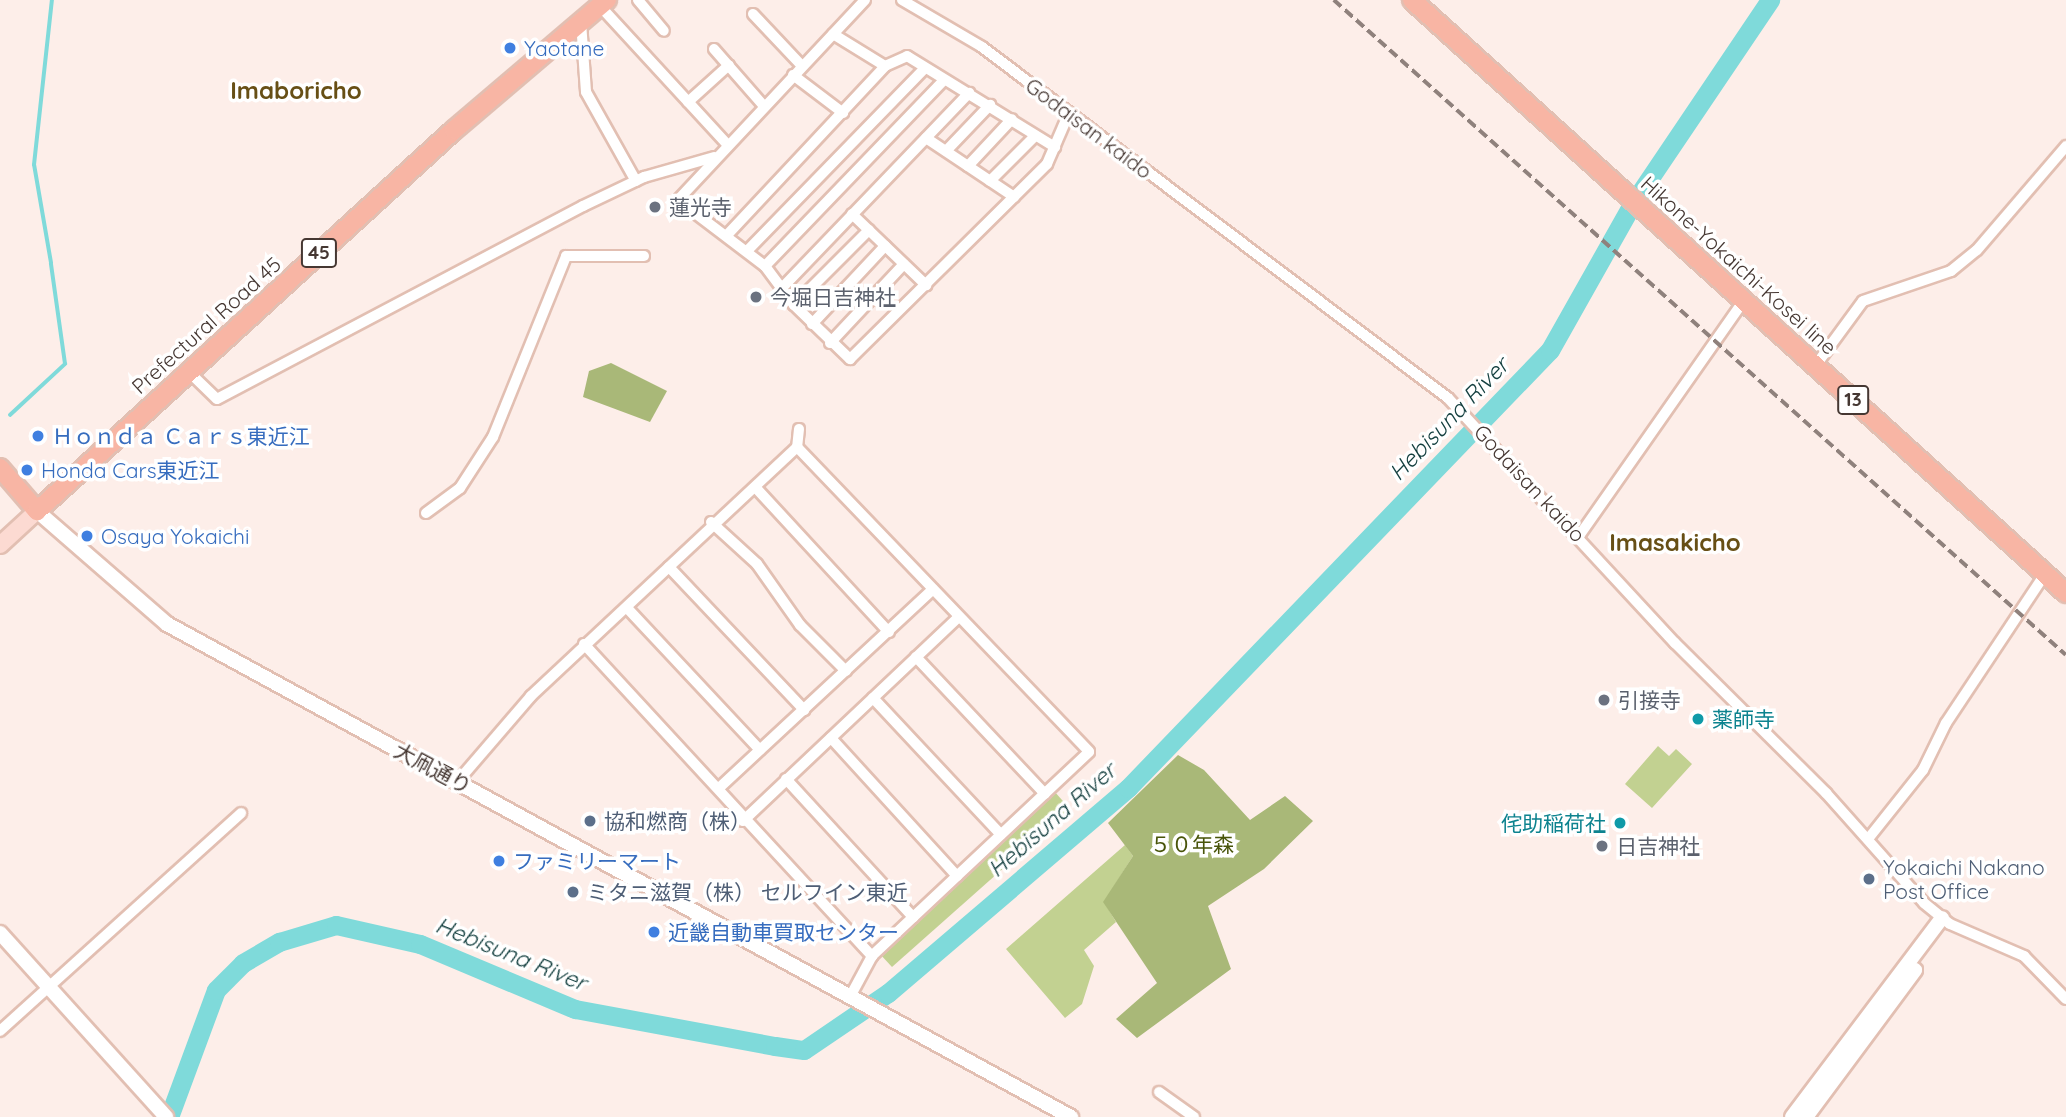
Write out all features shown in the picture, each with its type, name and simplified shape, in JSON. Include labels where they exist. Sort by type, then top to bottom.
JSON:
[{"type":"main road","name":"Hikone-Yokaichi-Kosei line","points":[[1412,0],[2066,593]]},
{"type":"main road","name":"Prefectural Road 45","points":[[37,511],[188,371],[603,3]]},
{"type":"main road","points":[[0,468],[37,511],[0,545]]},
{"type":"street","points":[[638,0],[664,31]]},
{"type":"street","points":[[865,0],[714,157],[678,200],[728,234],[765,266],[794,305],[830,343],[850,359],[1014,197],[1055,147],[1069,113]]},
{"type":"street","name":"Godaisan kaido","points":[[902,0],[982,47],[1323,300],[1477,426],[1946,921],[2024,956],[2066,999]]},
{"type":"street","points":[[603,3],[727,144]]},
{"type":"street","points":[[753,14],[802,66]]},
{"type":"street","points":[[581,22],[586,92],[636,181]]},
{"type":"street","points":[[834,34],[885,66]]},
{"type":"street","points":[[714,49],[764,105]]},
{"type":"street","points":[[728,234],[885,66],[907,56],[1055,147]]},
{"type":"street","points":[[688,102],[729,65]]},
{"type":"street","points":[[747,251],[925,68]]},
{"type":"street","points":[[793,75],[843,113]]},
{"type":"street","points":[[765,266],[944,80]]},
{"type":"street","points":[[781,289],[969,93]]},
{"type":"street","points":[[946,151],[990,105]]},
{"type":"street","points":[[968,166],[1012,120]]},
{"type":"street","points":[[990,181],[1035,136]]},
{"type":"street","points":[[926,138],[1014,197]]},
{"type":"street","points":[[1816,365],[1863,301],[1951,271],[1977,250],[2066,146]]},
{"type":"street","points":[[188,371],[217,399],[636,181],[714,157]]},
{"type":"street","points":[[852,214],[926,285]]},
{"type":"street","points":[[794,305],[869,230]]},
{"type":"street","points":[[812,324],[885,246]]},
{"type":"street","points":[[426,513],[460,488],[493,437],[566,256],[643,256]]},
{"type":"street","points":[[830,343],[904,264]]},
{"type":"street","points":[[1579,536],[1743,302]]},
{"type":"street","points":[[458,781],[584,644],[628,609],[710,522],[756,488],[797,447],[799,429]]},
{"type":"street","points":[[797,447],[1089,752],[872,956],[851,995]]},
{"type":"street","points":[[756,488],[889,632]]},
{"type":"street","name":"大凧通り","points":[[37,511],[167,624],[880,1010],[1071,1117]]},
{"type":"street","points":[[710,522],[757,564],[800,625],[846,671]]},
{"type":"street","points":[[669,567],[804,710]]},
{"type":"street","points":[[1867,839],[1923,770],[1946,723],[2045,574]]},
{"type":"street","points":[[719,788],[933,589]]},
{"type":"street","points":[[628,609],[760,750]]},
{"type":"street","points":[[743,821],[959,617]]},
{"type":"street","points":[[584,644],[719,788],[743,821],[872,956]]},
{"type":"street","points":[[916,657],[1045,794]]},
{"type":"street","points":[[873,698],[1001,835]]},
{"type":"street","points":[[831,738],[957,876]]},
{"type":"street","points":[[786,779],[914,917]]},
{"type":"street","points":[[0,1031],[240,813]]},
{"type":"street","points":[[1792,1117],[1946,921]]},
{"type":"street","points":[[1806,1117],[1946,921]]},
{"type":"street","points":[[0,933],[148,1093],[166,1117]]},
{"type":"street","points":[[1159,1092],[1194,1117]]},
{"type":"green space","points":[[611,363],[667,391],[650,422],[583,397],[589,371]]},
{"type":"green space","points":[[1658,746],[1669,756],[1676,749],[1692,764],[1652,808],[1625,784]]},
{"type":"green space","name":"５０年森","points":[[1178,755],[1204,770],[1250,820],[1285,796],[1313,821],[1264,869],[1208,906],[1231,969],[1137,1038],[1116,1019],[1157,983],[1103,902],[1133,856],[1108,823]]},
{"type":"green space","points":[[1054,791],[1070,809],[892,967],[879,953]]},
{"type":"green space","points":[[1125,845],[1133,856],[1104,902],[1116,922],[1084,950],[1094,966],[1082,1004],[1065,1018],[1006,949]]},
{"type":"waterway","points":[[51,263],[34,165],[52,0]]},
{"type":"waterway","name":"Hebisuna River","points":[[169,1117],[216,990],[243,963],[279,942],[336,925],[420,944],[575,1009],[804,1050],[888,993],[1128,788],[1550,350],[1631,206],[1770,0]]},
{"type":"waterway","points":[[10,415],[65,364],[51,264]]},
{"type":"railway","points":[[1334,0],[2066,655]]},
{"type":"place","name":"Yaotane","points":[[510,48]]},
{"type":"place","name":"蓮光寺","points":[[655,207]]},
{"type":"place","name":"今堀日吉神社","points":[[756,297]]},
{"type":"place","name":"Ｈｏｎｄａ Ｃａｒｓ東近江","points":[[38,436]]},
{"type":"place","name":"Honda Cars東近江","points":[[27,470]]},
{"type":"place","name":"Osaya Yokaichi","points":[[87,536]]},
{"type":"place","name":"引接寺","points":[[1604,700]]},
{"type":"place","name":"薬師寺","points":[[1698,719]]},
{"type":"place","name":"協和燃商（株）","points":[[590,821]]},
{"type":"place","name":"侘助稲荷社","points":[[1620,823]]},
{"type":"place","name":"日吉神社","points":[[1602,846]]},
{"type":"place","name":"ファミリーマート","points":[[499,861]]},
{"type":"place","name":"Yokaichi Nakano Post Office","points":[[1869,879]]},
{"type":"place","name":"ミタニ滋賀（株） セルフイン東近","points":[[573,892]]},
{"type":"place","name":"近畿自動車買取センター","points":[[654,932]]},
{"type":"district","name":"Imaboricho","points":[[296,91]]},
{"type":"district","name":"Imasakicho","points":[[1675,543]]}]
